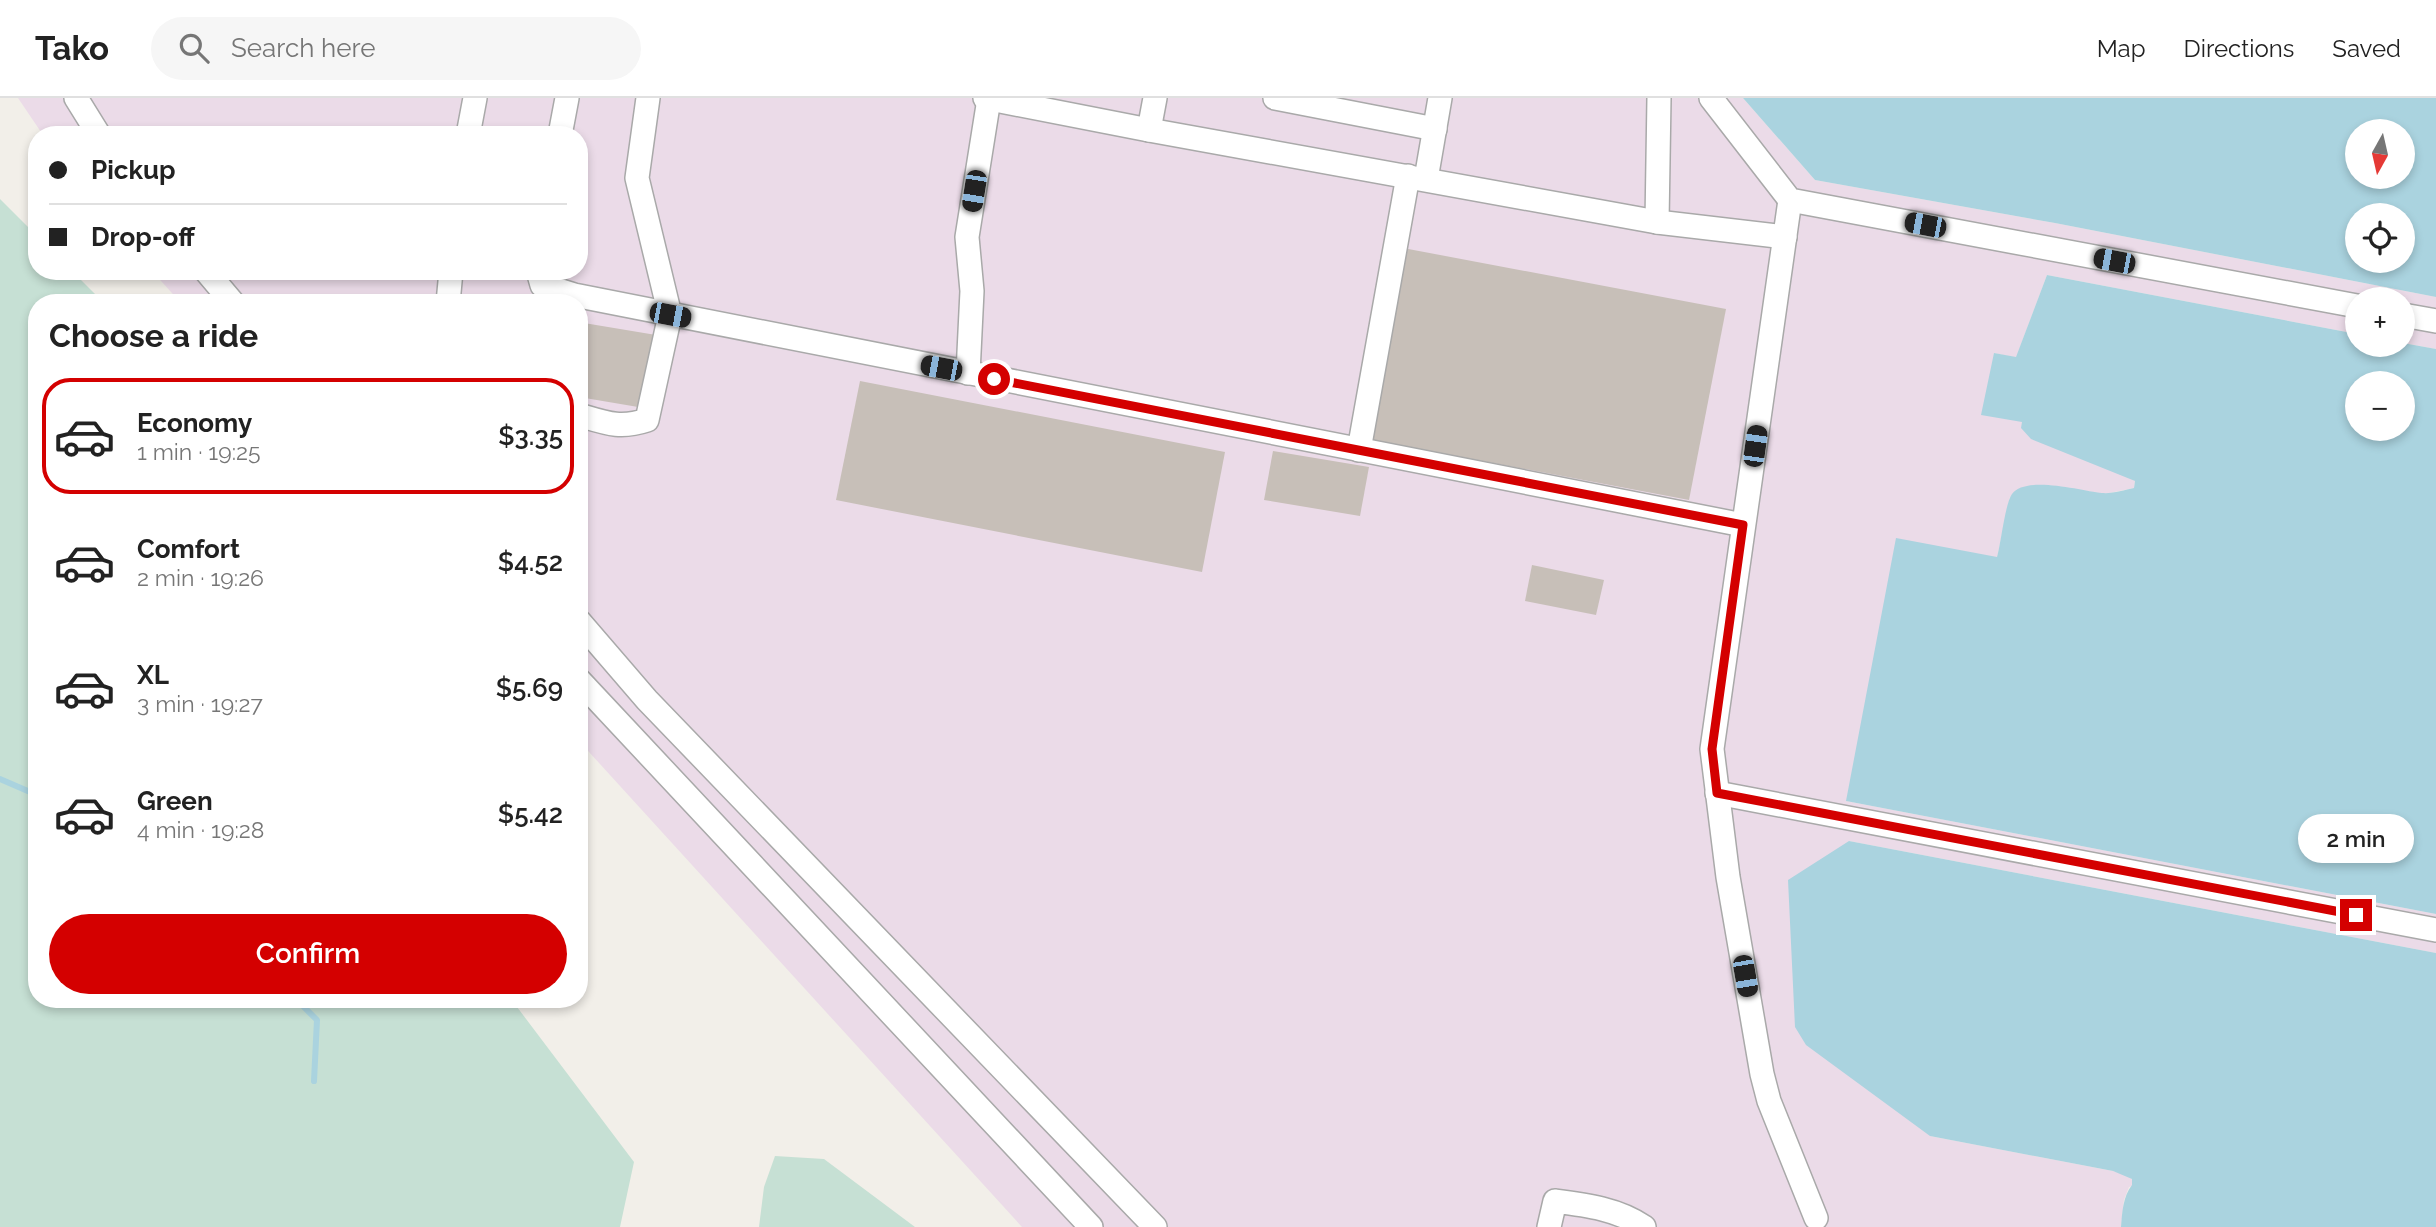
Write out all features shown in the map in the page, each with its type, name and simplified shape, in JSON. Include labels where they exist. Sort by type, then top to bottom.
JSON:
[{"type":"street","points":[[76,98],[93,126]]},
{"type":"street","points":[[470,126],[475,98]]},
{"type":"street","points":[[561,126],[567,98]]},
{"type":"street","points":[[588,418],[628,426],[647,420],[670,315],[637,178],[648,98]]},
{"type":"street","points":[[968,373],[972,291],[967,237],[987,98],[1657,222],[1784,237]]},
{"type":"street","points":[[1149,130],[1155,98]]},
{"type":"street","points":[[1275,98],[1435,129]]},
{"type":"street","points":[[1359,450],[1417,178],[1435,129],[1440,98]]},
{"type":"street","points":[[1657,222],[1659,98]]},
{"type":"street","points":[[1711,98],[1790,200],[2345,304]]},
{"type":"street","points":[[1790,200],[1712,749],[1728,877],[1769,1101],[1816,1218]]},
{"type":"street","points":[[214,280],[225,294]]},
{"type":"street","points":[[541,280],[542,285],[563,294]]},
{"type":"street","points":[[588,301],[670,315],[1743,525]]},
{"type":"street","points":[[2415,317],[2436,321]]},
{"type":"street","points":[[588,631],[647,699],[1155,1227]]},
{"type":"street","points":[[588,690],[1091,1227]]},
{"type":"street","points":[[1717,793],[2436,930]]},
{"type":"street","points":[[1549,1227],[1555,1201],[1629,1217],[1644,1227]]},
{"type":"shaded area","points":[[18,98],[1743,98],[1815,180],[2385,287],[2345,287],[2345,332],[2047,275],[2016,358],[1994,353],[2022,422],[2135,481],[2134,488],[2105,494],[2046,485],[2010,497],[1997,558],[1846,801],[2436,914],[2436,953],[1849,841],[1930,1136],[2126,1175],[2132,1179],[2133,1186],[2129,1187],[2124,1200],[2121,1227],[1022,1227],[588,751],[588,294],[173,294],[160,280],[588,280],[588,126],[37,126]]},
{"type":"shaded area","points":[[2415,293],[2436,297],[2436,349],[2415,345]]},
{"type":"green space","points":[[0,199],[28,227],[28,280],[81,280],[95,294],[28,294],[28,1008],[518,1008],[634,1162],[620,1227],[0,1227]]},
{"type":"green space","points":[[775,1156],[824,1159],[915,1227],[759,1227],[764,1187]]},
{"type":"water","points":[[1743,98],[2436,98],[2436,297],[2415,293],[2415,287],[2385,287],[1815,180]]},
{"type":"water","points":[[2047,275],[2345,332],[2345,357],[2415,357],[2415,345],[2436,349],[2436,914],[1846,801],[1896,538],[1997,557],[2010,499],[2019,488],[2041,485],[2106,493],[2134,488],[2135,481],[2031,439],[2021,428],[2022,422],[1981,415],[1994,353],[2016,357]]},
{"type":"water","points":[[1849,841],[2436,953],[2436,1227],[2121,1227],[2132,1179],[2113,1171],[1930,1136],[1806,1045],[1795,1027],[1788,880]]},
{"type":"building","points":[[1403,248],[1726,309],[1689,500],[1366,439]]},
{"type":"building","points":[[588,324],[656,335],[644,408],[588,399]]},
{"type":"building","points":[[860,381],[1225,452],[1202,572],[836,500]]},
{"type":"building","points":[[1273,451],[1369,467],[1360,516],[1264,500]]},
{"type":"building","points":[[1532,565],[1604,580],[1596,615],[1525,601]]},
{"type":"waterway","points":[[0,779],[28,791]]},
{"type":"waterway","points":[[305,1008],[317,1020],[314,1081]]},
{"type":"route","points":[[994,379],[1743,525],[1712,749],[1717,793],[2356,915]]}]
